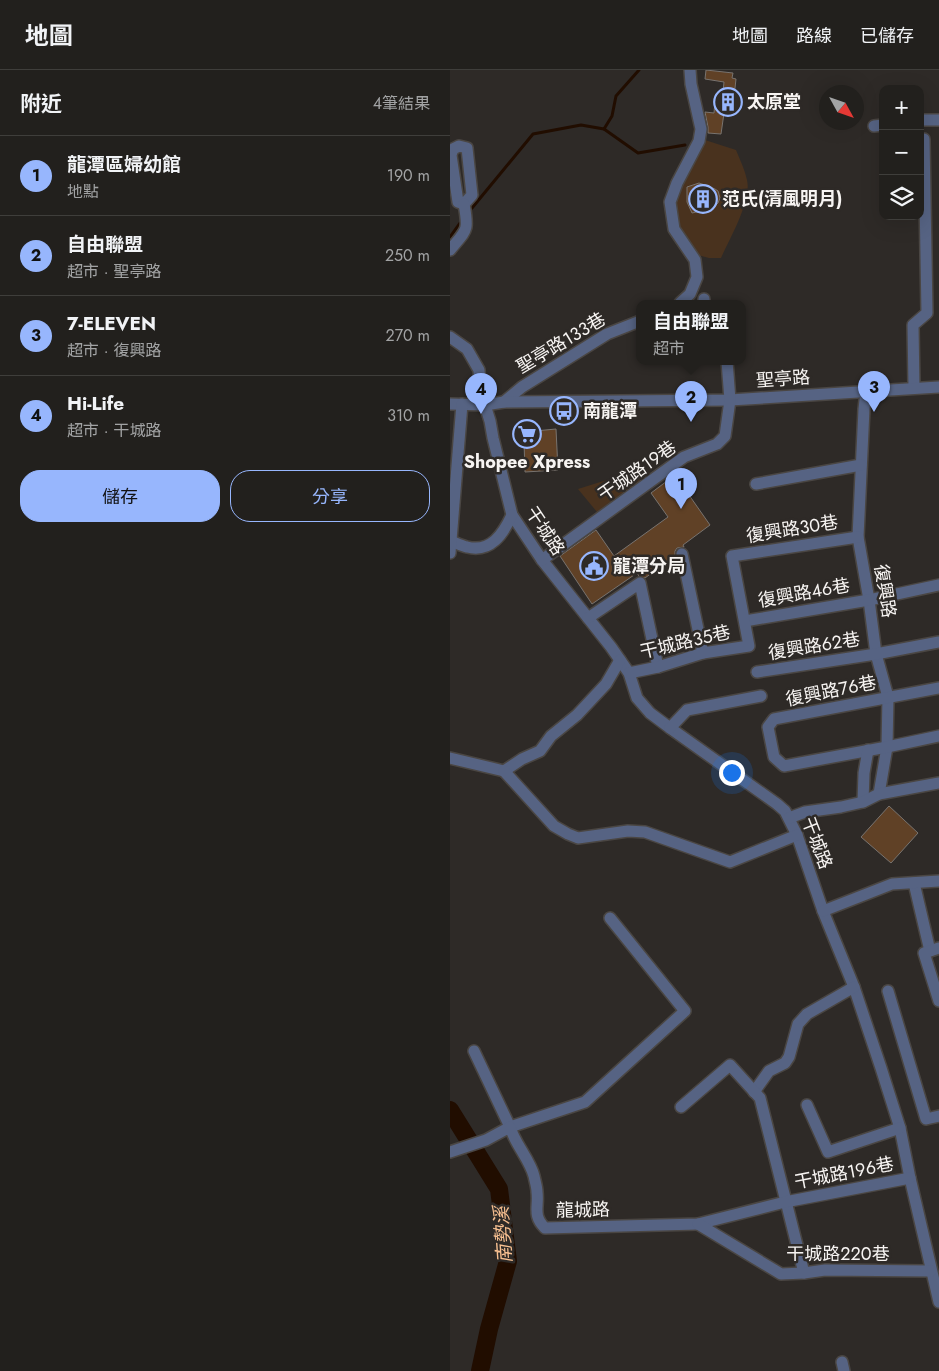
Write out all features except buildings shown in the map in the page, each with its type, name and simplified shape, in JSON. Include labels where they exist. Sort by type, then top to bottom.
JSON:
[{"type":"street","points":[[683,300],[690,294],[697,277],[695,260],[674,229],[670,202],[700,141],[700,130],[690,70]]},
{"type":"street","points":[[924,120],[939,120]]},
{"type":"street","points":[[914,388],[912,325],[927,313],[924,139]]},
{"type":"street","points":[[450,250],[466,231],[468,223],[464,204]]},
{"type":"street","name":"聖亭路133巷","points":[[504,402],[522,387],[607,334],[636,323]]},
{"type":"street","name":"干城路","points":[[450,337],[467,349],[479,370],[481,399],[490,421],[512,515],[542,560],[629,673],[637,698],[650,713],[777,804],[785,811],[789,818],[797,835],[823,911],[854,987],[900,1128],[939,1302]]},
{"type":"street","name":"干城路19巷","points":[[542,560],[684,457],[717,444],[725,436],[730,400],[728,365]]},
{"type":"street","name":"聖亭路","points":[[456,404],[730,400],[939,387]]},
{"type":"street","name":"復興路","points":[[866,391],[858,537],[876,654],[888,697],[887,747],[879,794]]},
{"type":"street","points":[[456,404],[451,547],[481,548],[495,542],[512,515]]},
{"type":"street","points":[[756,484],[861,465]]},
{"type":"street","name":"復興路30巷","points":[[745,620],[732,556],[858,537]]},
{"type":"street","points":[[682,554],[703,653]]},
{"type":"street","points":[[588,618],[640,583],[658,667]]},
{"type":"street","name":"復興路46巷","points":[[745,620],[869,600],[939,585]]},
{"type":"street","name":"干城路35巷","points":[[629,673],[658,667],[703,653],[749,646],[745,620]]},
{"type":"street","name":"復興路62巷","points":[[758,672],[876,654],[939,642]]},
{"type":"street","points":[[504,771],[522,759],[540,751],[551,736],[577,715],[606,684],[620,660]]},
{"type":"street","name":"復興路76巷","points":[[868,750],[784,766],[774,757],[768,727],[774,720],[939,688]]},
{"type":"street","points":[[670,728],[687,710],[760,696]]},
{"type":"street","points":[[863,802],[864,773],[868,750],[939,736]]},
{"type":"street","points":[[450,758],[504,771],[554,826],[578,838],[628,832],[645,832],[730,862],[797,835]]},
{"type":"street","points":[[789,818],[805,812],[863,802],[879,794],[939,783]]},
{"type":"street","points":[[823,911],[892,884],[939,881]]},
{"type":"street","points":[[914,883],[931,951],[939,1001]]},
{"type":"street","points":[[452,1151],[486,1140],[510,1127],[585,1102],[685,1012],[610,918]]},
{"type":"street","points":[[754,1092],[769,1071],[785,1063],[789,1057],[798,1024],[807,1014],[854,987]]},
{"type":"street","points":[[888,990],[925,1116]]},
{"type":"street","name":"龍城路","points":[[474,1051],[512,1135],[533,1173],[537,1193],[536,1211],[538,1221],[545,1228],[698,1224],[785,1202]]},
{"type":"street","points":[[681,1107],[730,1065],[760,1098],[804,1273]]},
{"type":"street","points":[[807,1105],[828,1152],[900,1128]]},
{"type":"street","points":[[925,1116],[939,1109]]},
{"type":"street","points":[[925,1116],[939,1116]]},
{"type":"street","name":"干城路196巷","points":[[785,1202],[910,1178]]},
{"type":"street","name":"干城路220巷","points":[[698,1224],[781,1274],[825,1270],[931,1271]]},
{"type":"shaded area","points":[[705,140],[736,150],[747,180],[748,188],[743,208],[721,258],[709,258],[694,254],[677,219],[677,200],[680,189],[689,168]]},
{"type":"shaded area","points":[[632,472],[640,480],[597,512],[578,489]]},
{"type":"waterway","points":[[472,208],[533,134],[581,125],[604,129],[612,116],[616,96],[639,70]]},
{"type":"waterway","points":[[604,129],[638,153],[685,145]]},
{"type":"waterway","points":[[450,237],[460,223]]},
{"type":"waterway","name":"南勢溪","points":[[450,1110],[499,1189],[508,1261],[489,1329],[480,1371]]},
{"type":"place","name":"太原堂","points":[[728,102]]},
{"type":"place","name":"范氏(清風明月)","points":[[703,199]]},
{"type":"place","name":"南龍潭","points":[[564,411]]},
{"type":"place","name":"7-ELEVEN","points":[[874,412]]},
{"type":"place","name":"Hi-Life","points":[[481,414]]},
{"type":"place","name":"自由聯盟","points":[[691,422]]},
{"type":"place","name":"Shopee Xpress","points":[[527,434]]},
{"type":"place","name":"龍潭區婦幼館","points":[[681,509]]},
{"type":"place","name":"龍潭分局","points":[[594,566]]}]
